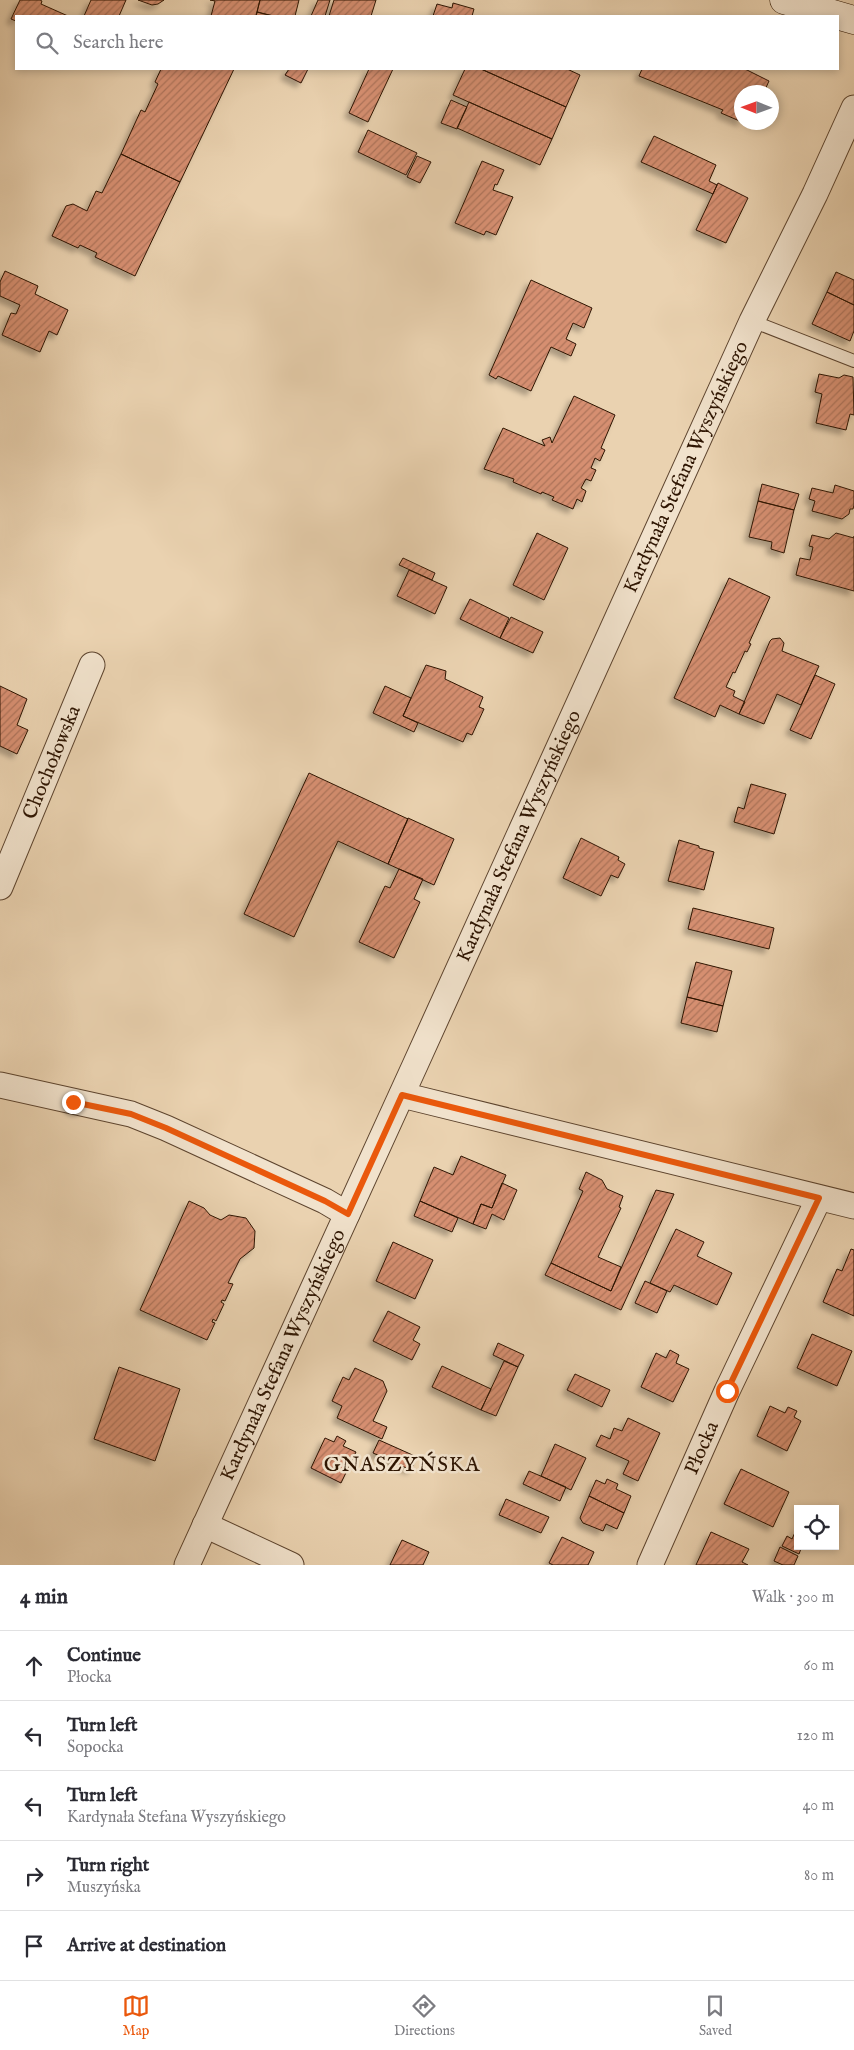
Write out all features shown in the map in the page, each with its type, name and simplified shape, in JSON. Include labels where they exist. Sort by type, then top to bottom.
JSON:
[{"type":"main road","points":[[784,0],[836,15]]},
{"type":"main road","points":[[839,16],[854,20]]},
{"type":"street","name":"Kardynała Stefana Wyszyńskiego","points":[[187,1565],[752,321],[815,194],[854,108]]},
{"type":"street","name":"Chochołowska","points":[[0,887],[92,666]]},
{"type":"street","points":[[0,1085],[140,1118],[166,1128],[307,1193],[348,1214]]},
{"type":"street","points":[[402,1095],[854,1206]]},
{"type":"street","name":"Płocka","points":[[650,1565],[727,1391],[819,1198]]},
{"type":"street","points":[[205,1525],[291,1565]]},
{"type":"lane","points":[[752,321],[854,361]]},
{"type":"building","points":[[20,0],[40,0],[42,1],[41,4],[66,15],[15,15],[15,21],[11,19]]},
{"type":"building","points":[[91,0],[126,0],[119,15],[84,15]]},
{"type":"building","points":[[138,0],[164,0],[152,5]]},
{"type":"building","points":[[210,0],[260,0],[256,15],[211,15],[215,1]]},
{"type":"building","points":[[260,0],[299,0],[295,15],[269,15],[257,12]]},
{"type":"building","points":[[318,0],[330,0],[325,15],[311,15]]},
{"type":"building","points":[[334,0],[376,0],[371,15],[329,15]]},
{"type":"building","points":[[453,3],[474,9],[472,15],[433,15],[437,4],[452,8]]},
{"type":"building","points":[[257,12],[269,15],[256,15]]},
{"type":"building","points":[[161,70],[234,70],[180,182],[121,154],[141,110],[145,112],[158,84],[155,82]]},
{"type":"building","points":[[288,70],[308,70],[301,83],[285,75]]},
{"type":"building","points":[[369,70],[393,70],[368,122],[349,113]]},
{"type":"building","points":[[465,70],[483,70],[566,107],[552,139],[453,95]]},
{"type":"building","points":[[483,70],[569,70],[580,75],[566,107]]},
{"type":"building","points":[[642,70],[747,70],[769,81],[767,85],[734,85],[734,119],[721,113],[723,110],[639,76]]},
{"type":"building","points":[[451,100],[467,107],[457,129],[441,123]]},
{"type":"building","points":[[469,102],[552,139],[540,165],[457,128]]},
{"type":"building","points":[[368,130],[417,153],[406,175],[358,152]]},
{"type":"building","points":[[654,136],[716,165],[709,181],[717,185],[713,194],[641,162]]},
{"type":"building","points":[[121,154],[180,182],[135,276],[95,257],[97,253],[80,245],[78,248],[52,236],[66,206],[73,204],[87,211],[96,191],[102,193]]},
{"type":"building","points":[[417,156],[431,162],[420,183],[407,177]]},
{"type":"building","points":[[482,161],[504,170],[493,190],[513,197],[496,235],[486,231],[484,235],[455,223]]},
{"type":"building","points":[[718,183],[748,198],[726,243],[696,230]]},
{"type":"building","points":[[5,271],[38,286],[35,294],[68,310],[57,335],[49,331],[40,352],[2,335],[11,313],[16,314],[20,305],[0,296],[0,282]]},
{"type":"building","points":[[836,272],[854,280],[854,305],[827,292]]},
{"type":"building","points":[[531,280],[592,308],[584,328],[573,323],[566,339],[576,344],[571,356],[551,347],[531,391],[498,376],[496,379],[489,375]]},
{"type":"building","points":[[827,292],[854,305],[854,331],[850,341],[812,324]]},
{"type":"building","points":[[819,374],[839,378],[844,375],[853,377],[854,415],[850,414],[846,430],[816,423],[822,394],[815,392]]},
{"type":"building","points":[[574,396],[615,415],[601,448],[605,450],[600,461],[595,458],[591,468],[596,470],[591,481],[586,479],[581,488],[586,491],[582,502],[577,499],[573,509],[552,500],[554,497],[542,492],[541,494],[513,482],[514,479],[484,469],[503,428],[545,446],[542,440],[550,437],[552,443]]},
{"type":"building","points":[[762,484],[799,494],[794,510],[758,501]]},
{"type":"building","points":[[835,485],[854,491],[854,505],[853,509],[850,509],[849,514],[842,519],[812,511],[815,501],[809,499],[812,488],[833,493]]},
{"type":"building","points":[[758,501],[794,510],[784,553],[771,549],[772,542],[749,537]]},
{"type":"building","points":[[537,533],[568,548],[544,600],[513,585]]},
{"type":"building","points":[[836,533],[854,538],[854,591],[796,575],[800,558],[810,560],[813,547],[809,546],[812,535],[829,539]]},
{"type":"building","points":[[403,558],[435,573],[432,580],[399,565]]},
{"type":"building","points":[[409,570],[447,587],[435,614],[397,596]]},
{"type":"building","points":[[729,578],[770,597],[749,643],[751,644],[747,652],[745,651],[726,687],[735,691],[733,696],[745,702],[739,714],[720,705],[715,717],[674,698]]},
{"type":"building","points":[[470,599],[509,618],[500,638],[460,619]]},
{"type":"building","points":[[511,617],[543,632],[533,653],[500,638]]},
{"type":"building","points":[[780,638],[784,643],[782,651],[819,666],[801,705],[777,694],[764,724],[739,714],[770,641]]},
{"type":"building","points":[[426,665],[446,671],[445,679],[483,697],[479,707],[484,709],[472,735],[467,733],[463,742],[403,716]]},
{"type":"building","points":[[815,675],[835,684],[811,739],[790,730]]},
{"type":"building","points":[[0,686],[27,699],[17,725],[28,730],[17,754],[0,746]]},
{"type":"building","points":[[385,686],[411,698],[403,716],[418,723],[414,732],[373,713]]},
{"type":"building","points":[[309,773],[408,819],[388,864],[338,841],[294,937],[244,914]]},
{"type":"building","points":[[751,784],[786,794],[774,834],[734,822],[738,807],[744,809]]},
{"type":"building","points":[[408,818],[454,839],[434,885],[388,864]]},
{"type":"building","points":[[581,838],[619,857],[618,860],[625,864],[618,878],[611,875],[601,896],[563,878]]},
{"type":"building","points":[[679,840],[714,852],[704,890],[668,881]]},
{"type":"building","points":[[399,869],[423,879],[414,899],[420,902],[394,958],[359,942],[385,886],[390,888]]},
{"type":"building","points":[[693,908],[774,928],[769,949],[688,929]]},
{"type":"building","points":[[696,962],[732,971],[723,1006],[687,997]]},
{"type":"building","points":[[687,997],[723,1006],[717,1032],[681,1023]]},
{"type":"building","points":[[461,1156],[506,1175],[492,1208],[481,1204],[473,1224],[420,1201],[434,1167],[453,1175]]},
{"type":"building","points":[[586,1172],[602,1180],[607,1189],[623,1196],[619,1207],[621,1208],[598,1257],[621,1267],[611,1291],[551,1263],[583,1191],[579,1189]]},
{"type":"building","points":[[502,1183],[517,1190],[504,1220],[492,1214],[486,1229],[473,1224],[481,1204],[492,1208]]},
{"type":"building","points":[[656,1190],[674,1194],[621,1310],[545,1275],[551,1263],[611,1291]]},
{"type":"building","points":[[189,1201],[204,1208],[210,1215],[221,1220],[229,1215],[246,1218],[255,1231],[254,1248],[240,1259],[228,1283],[233,1284],[225,1301],[222,1300],[221,1302],[224,1304],[216,1321],[213,1319],[212,1322],[215,1323],[207,1340],[140,1310]]},
{"type":"building","points":[[420,1201],[458,1218],[452,1232],[414,1216]]},
{"type":"building","points":[[676,1229],[704,1242],[697,1256],[732,1273],[717,1305],[674,1285],[670,1292],[650,1283]]},
{"type":"building","points":[[393,1242],[433,1260],[415,1299],[376,1281]]},
{"type":"building","points":[[851,1249],[854,1250],[854,1316],[823,1302],[837,1269],[842,1271]]},
{"type":"building","points":[[645,1281],[667,1291],[657,1313],[635,1303]]},
{"type":"building","points":[[388,1311],[420,1327],[413,1340],[420,1344],[412,1360],[373,1341]]},
{"type":"building","points":[[812,1334],[852,1351],[837,1386],[797,1368]]},
{"type":"building","points":[[498,1343],[524,1355],[518,1367],[493,1355]]},
{"type":"building","points":[[670,1350],[679,1355],[676,1363],[689,1369],[673,1402],[641,1387],[656,1353],[666,1358]]},
{"type":"building","points":[[504,1361],[518,1367],[496,1416],[481,1410]]},
{"type":"building","points":[[442,1366],[491,1389],[481,1410],[432,1387]]},
{"type":"building","points":[[119,1367],[180,1389],[155,1461],[94,1439]]},
{"type":"building","points":[[355,1368],[383,1381],[387,1391],[373,1421],[387,1427],[382,1439],[337,1418],[342,1406],[332,1401],[343,1377],[349,1380]]},
{"type":"building","points":[[575,1374],[610,1390],[602,1407],[567,1390]]},
{"type":"building","points":[[770,1406],[785,1413],[788,1407],[797,1411],[794,1417],[801,1421],[787,1451],[757,1436]]},
{"type":"building","points":[[628,1418],[660,1433],[638,1481],[623,1474],[629,1461],[596,1446],[601,1435],[610,1439],[614,1428],[622,1431]]},
{"type":"building","points":[[337,1436],[346,1441],[343,1446],[356,1452],[341,1483],[311,1468],[325,1438],[334,1442]]},
{"type":"building","points":[[379,1440],[417,1457],[411,1470],[373,1453]]},
{"type":"building","points":[[555,1444],[586,1458],[571,1490],[541,1476]]},
{"type":"building","points":[[741,1469],[789,1492],[773,1527],[724,1504]]},
{"type":"building","points":[[529,1471],[566,1487],[560,1501],[523,1484]]},
{"type":"building","points":[[607,1479],[618,1484],[616,1489],[631,1496],[624,1513],[589,1496],[596,1480],[605,1484]]},
{"type":"building","points":[[589,1496],[624,1513],[617,1529],[606,1524],[603,1531],[583,1523],[580,1518]]},
{"type":"building","points":[[506,1499],[549,1517],[541,1533],[499,1515]]},
{"type":"building","points":[[711,1532],[749,1549],[742,1562],[748,1565],[696,1565]]},
{"type":"building","points":[[794,1535],[794,1550],[800,1550],[799,1554],[782,1546],[787,1536],[792,1539]]},
{"type":"building","points":[[562,1537],[594,1552],[588,1565],[553,1565],[549,1563]]},
{"type":"building","points":[[402,1540],[429,1552],[423,1565],[390,1565]]},
{"type":"building","points":[[780,1547],[798,1556],[794,1565],[783,1565],[774,1561]]},
{"type":"district","name":"GNASZYŃSKA","points":[[402,1465]]},
{"type":"route","points":[[73,1102],[131,1114],[166,1128],[325,1201],[348,1214],[402,1095],[819,1198],[727,1391]]}]
